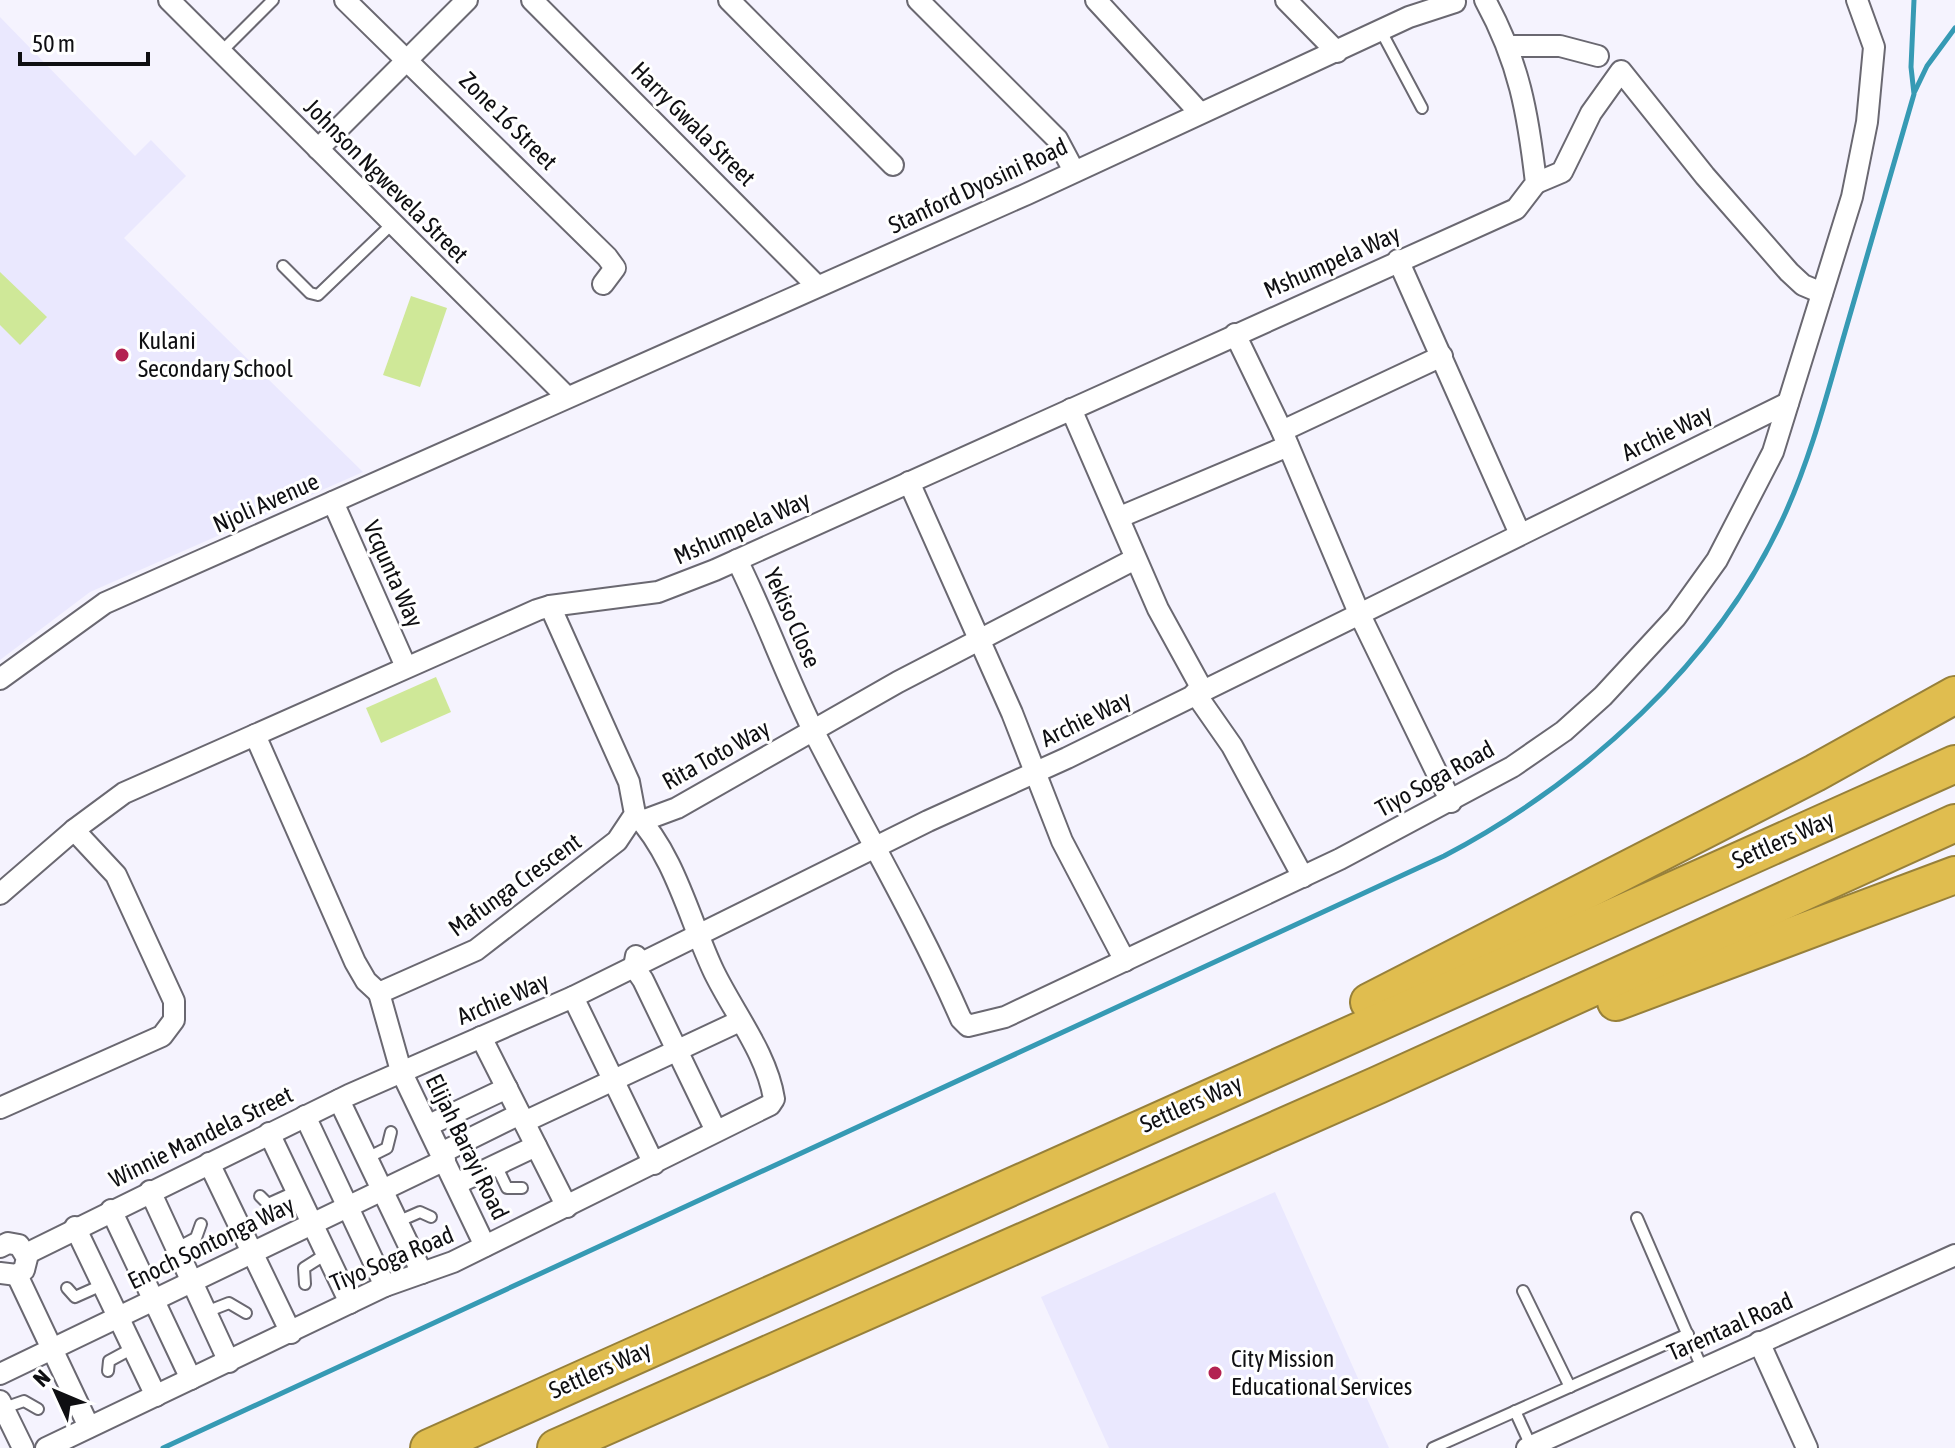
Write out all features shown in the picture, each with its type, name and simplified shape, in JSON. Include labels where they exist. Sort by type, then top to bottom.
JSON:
[{"type":"highway","points":[[1191,1104],[1399,984],[1815,773],[1955,695]]},
{"type":"highway","name":"Settlers Way","points":[[429,1448],[1955,764]]},
{"type":"highway","points":[[556,1448],[1378,1085],[1955,823]]},
{"type":"highway","points":[[1378,1085],[1457,1062],[1955,875]]},
{"type":"street","name":"Johnson Ngwevela Street","points":[[169,0],[567,397]]},
{"type":"street","name":"Zone 16 Street","points":[[345,0],[612,263],[615,268],[603,284]]},
{"type":"street","points":[[318,149],[467,0]]},
{"type":"street","name":"Harry Gwala Street","points":[[532,0],[817,286]]},
{"type":"street","points":[[729,0],[893,165]]},
{"type":"street","points":[[918,0],[1057,139],[1074,171]]},
{"type":"street","points":[[1096,0],[1200,113]]},
{"type":"street","points":[[1286,0],[1337,52]]},
{"type":"street","points":[[1485,0],[1509,46],[1530,125],[1536,183],[1562,172],[1591,113],[1621,71],[1705,176],[1789,272],[1803,285],[1822,293]]},
{"type":"street","name":"Tiyo Soga Road","points":[[961,1019],[972,1026],[1005,1017],[1303,877],[1451,802],[1512,767],[1564,731],[1645,654],[1676,617],[1733,533],[1773,452],[1852,197],[1872,90],[1874,47],[1857,0]]},
{"type":"street","points":[[1414,8],[1460,1]]},
{"type":"street","name":"Stanford Dyosini Road","points":[[567,397],[1337,52],[1381,31],[1414,8]]},
{"type":"street","points":[[1509,46],[1560,46],[1598,56]]},
{"type":"street","name":"Mshumpela Way","points":[[0,894],[74,830],[124,793],[550,606],[658,592],[737,560],[1516,209],[1536,183]]},
{"type":"street","points":[[1398,260],[1520,534]]},
{"type":"street","points":[[1235,334],[1285,439],[1359,613],[1451,802]]},
{"type":"street","points":[[1120,517],[1285,439],[1440,351]]},
{"type":"street","name":"Njoli Avenue","points":[[0,679],[95,608],[567,397]]},
{"type":"street","name":"Archie Way","points":[[401,1071],[573,997],[634,967],[696,931],[1035,772],[1788,403]]},
{"type":"street","points":[[1071,409],[1120,517],[1135,559],[1198,691],[1232,746],[1303,877]]},
{"type":"street","points":[[909,482],[1069,855],[1125,961]]},
{"type":"street","name":"Vcqunta Way","points":[[333,502],[406,667]]},
{"type":"street","name":"Rita Toto Way","points":[[638,818],[677,808],[898,682],[975,633],[1135,559]]},
{"type":"street","name":"Yekiso Close","points":[[737,560],[813,731],[873,849],[923,937],[961,1019]]},
{"type":"street","points":[[550,606],[629,782],[638,818],[659,849],[740,1021]]},
{"type":"street","points":[[255,735],[361,973],[379,993]]},
{"type":"street","name":"Mafunga Crescent","points":[[379,993],[476,950],[617,841],[638,818]]},
{"type":"street","points":[[0,1108],[162,1036],[174,1020],[174,1001],[116,875],[74,830]]},
{"type":"street","points":[[634,967],[716,1131]]},
{"type":"street","name":"Elijah Barayi Road","points":[[379,993],[401,1071],[485,1246]]},
{"type":"street","points":[[573,997],[654,1164]]},
{"type":"street","name":"Tiyo Soga Road","points":[[46,1448],[385,1286],[485,1246],[770,1105],[773,1093],[740,1021]]},
{"type":"street","name":"Enoch Sontonga Way","points":[[0,1374],[382,1190],[522,1118],[613,1081],[740,1021]]},
{"type":"street","points":[[481,1037],[567,1207]]},
{"type":"street","name":"Winnie Mandela Street","points":[[26,1254],[75,1227],[401,1071]]},
{"type":"street","points":[[429,1125],[507,1088]]},
{"type":"street","points":[[339,1100],[422,1273]]},
{"type":"street","points":[[305,1116],[385,1286]]},
{"type":"street","points":[[269,1133],[350,1303]]},
{"type":"street","points":[[456,1184],[536,1146]]},
{"type":"street","points":[[209,1163],[291,1333]]},
{"type":"street","points":[[150,1191],[229,1362]]},
{"type":"street","points":[[111,1210],[191,1379]]},
{"type":"street","points":[[75,1227],[156,1396]]},
{"type":"street","points":[[1,1244],[19,1245],[26,1254],[26,1266],[9,1274],[53,1348],[89,1427]]},
{"type":"street","name":"Tarentaal Road","points":[[1529,1447],[1955,1255]]},
{"type":"street","points":[[1759,1342],[1807,1448]]},
{"type":"street","points":[[2,1405],[23,1448]]},
{"type":"lane","points":[[221,52],[273,0]]},
{"type":"lane","points":[[1381,31],[1422,108]]},
{"type":"lane","points":[[283,266],[310,293],[318,295],[392,224]]},
{"type":"lane","points":[[367,1158],[387,1148],[391,1132]]},
{"type":"lane","points":[[496,1165],[505,1186],[509,1189],[522,1188]]},
{"type":"lane","points":[[260,1196],[268,1204],[297,1191]]},
{"type":"lane","points":[[397,1222],[420,1212],[431,1217]]},
{"type":"lane","points":[[1637,1218],[1702,1368]]},
{"type":"lane","points":[[177,1248],[196,1238],[201,1224]]},
{"type":"lane","points":[[305,1284],[304,1268],[326,1254]]},
{"type":"lane","points":[[67,1288],[75,1297],[102,1285]]},
{"type":"lane","points":[[1523,1291],[1570,1387]]},
{"type":"lane","points":[[206,1312],[229,1303],[246,1313]]},
{"type":"lane","points":[[1433,1448],[1688,1334]]},
{"type":"lane","points":[[108,1371],[109,1361],[133,1348]]},
{"type":"lane","points":[[2,1405],[24,1401],[38,1409]]},
{"type":"lane","points":[[1515,1411],[1529,1447]]},
{"type":"shaded area","name":"Kulani Secondary School","points":[[0,17],[135,156],[151,140],[186,176],[124,238],[363,472],[90,592],[0,660]]},
{"type":"shaded area","name":"City Mission Educational Services","points":[[1275,1192],[1389,1448],[1109,1448],[1041,1297]]},
{"type":"green space","points":[[0,272],[47,317],[20,345],[0,325]]},
{"type":"green space","points":[[411,296],[447,308],[420,387],[383,375]]},
{"type":"green space","points":[[436,677],[451,712],[381,743],[366,708]]},
{"type":"waterway","points":[[163,1448],[1444,856],[1547,792],[1596,754],[1642,713],[1723,620],[1756,569],[1794,494],[1825,402],[1914,94],[1911,67],[1914,0]]},
{"type":"waterway","points":[[1915,91],[1927,66],[1955,28]]},
{"type":"place","name":"Kulani Secondary School","points":[[122,355]]},
{"type":"place","name":"City Mission Educational Services","points":[[1215,1373]]}]
